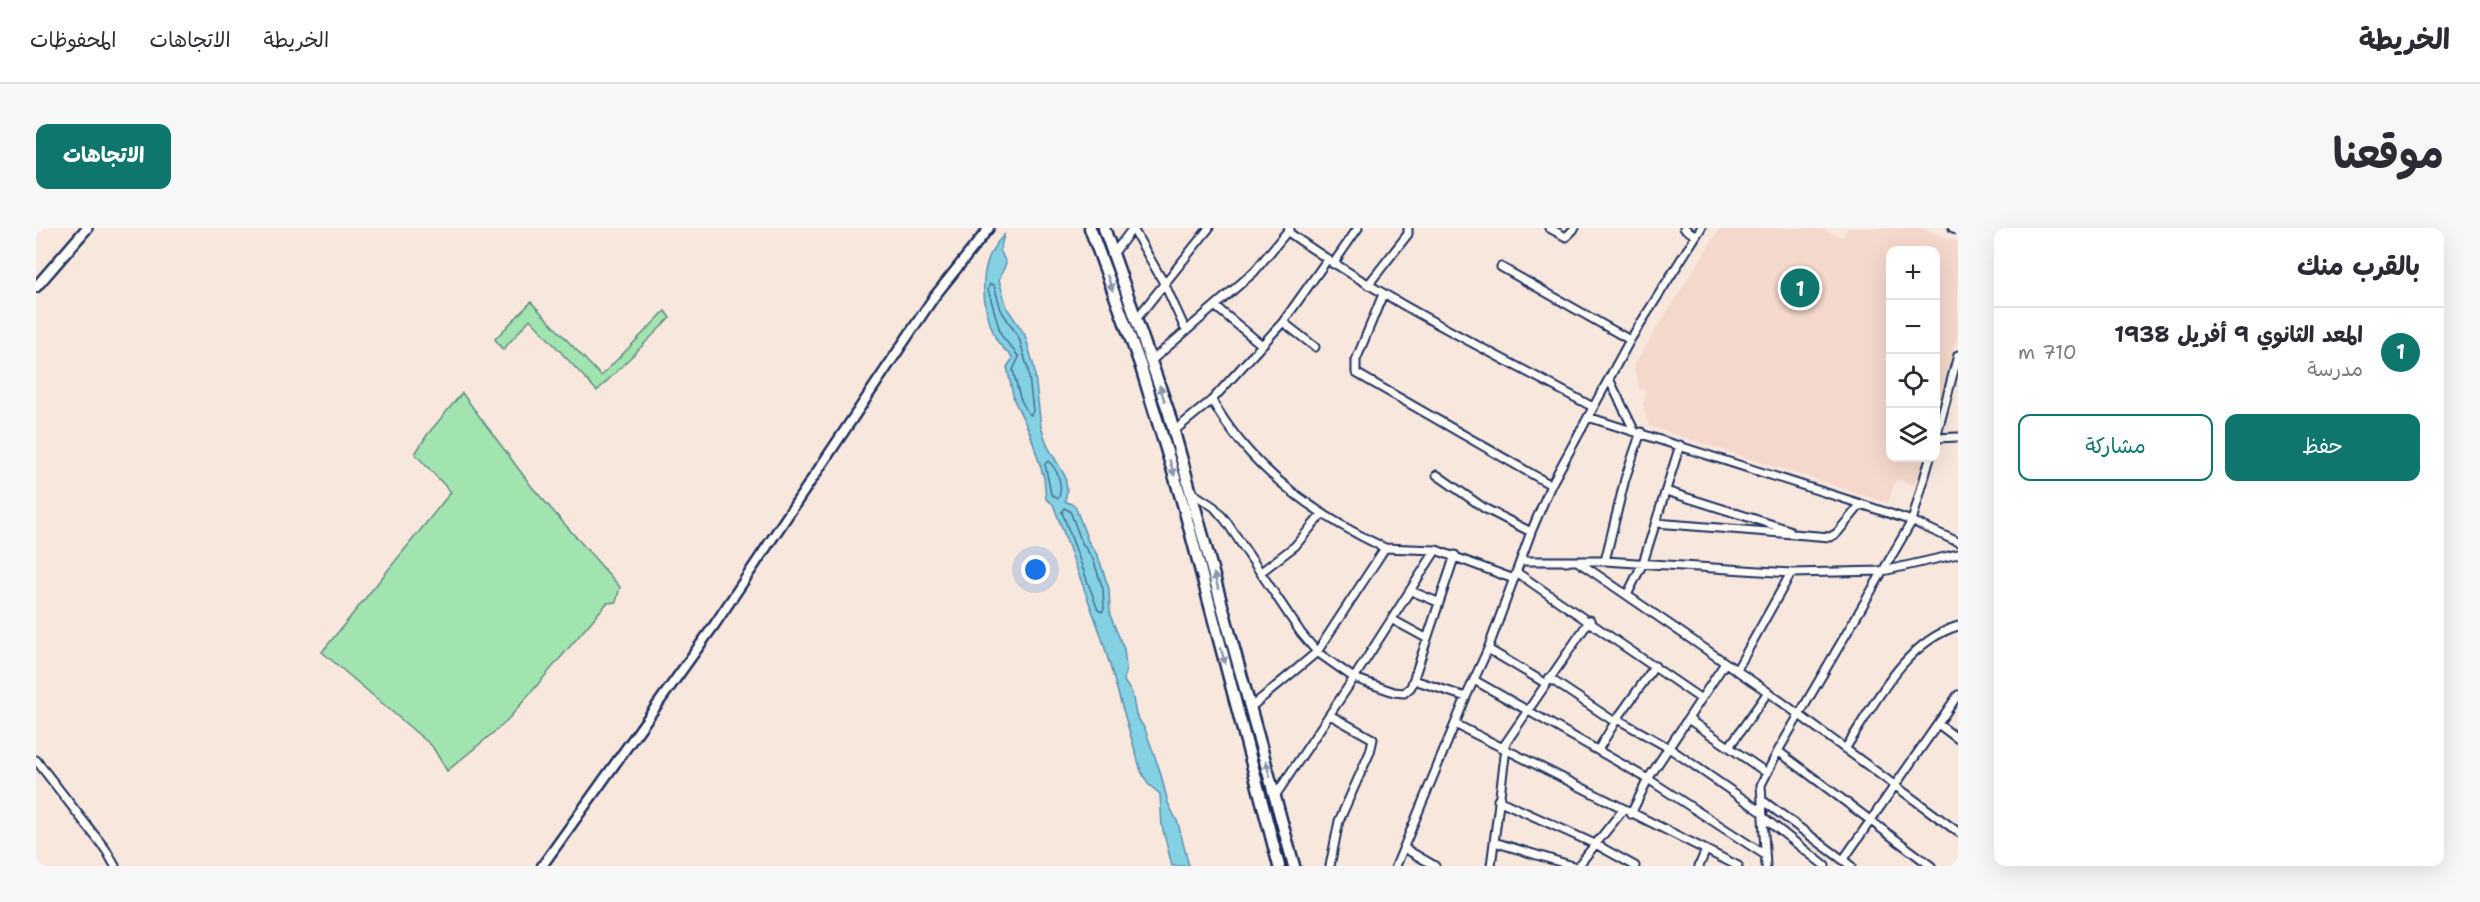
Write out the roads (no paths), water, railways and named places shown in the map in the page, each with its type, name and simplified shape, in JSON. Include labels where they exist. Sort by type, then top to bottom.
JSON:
[{"type":"main road","points":[[36,287],[87,228]]},
{"type":"main road","points":[[1090,228],[1140,364],[1183,504],[1279,866]]},
{"type":"main road","points":[[1104,228],[1152,360],[1174,431],[1294,866]]},
{"type":"street","points":[[542,866],[715,624],[927,306],[989,228]]},
{"type":"street","points":[[1113,254],[1133,228],[1165,285],[1186,331]]},
{"type":"street","points":[[1137,318],[1209,228]]},
{"type":"street","points":[[1174,431],[1212,400],[1283,322],[1358,228]]},
{"type":"street","points":[[1368,285],[1408,234],[1408,228]]},
{"type":"street","points":[[1549,228],[1566,237],[1575,228]]},
{"type":"street","points":[[1684,228],[1696,236]]},
{"type":"street","points":[[1396,866],[1488,649],[1531,532],[1551,485],[1630,340],[1701,228]]},
{"type":"street","points":[[1953,228],[1958,230]]},
{"type":"street","points":[[1152,360],[1254,272],[1289,230],[1330,262],[1383,294],[1593,407]]},
{"type":"street","points":[[1501,267],[1630,340]]},
{"type":"street","points":[[1383,294],[1356,360],[1356,373],[1551,485]]},
{"type":"street","points":[[1216,307],[1262,345]]},
{"type":"street","points":[[1283,322],[1315,347]]},
{"type":"street","points":[[1940,422],[1958,355]]},
{"type":"street","points":[[1605,561],[1638,431],[1609,379]]},
{"type":"street","points":[[1212,400],[1234,434],[1269,473],[1286,489],[1322,514],[1385,548],[1436,550],[1515,575],[1590,620],[1701,699]]},
{"type":"street","points":[[1588,417],[1638,431],[1912,521],[1958,542]]},
{"type":"street","points":[[1940,438],[1958,438]]},
{"type":"street","points":[[1627,595],[1643,563],[1680,445]]},
{"type":"street","points":[[1766,866],[1761,785],[1798,716],[1912,521],[1929,462]]},
{"type":"street","points":[[1437,475],[1490,512],[1531,532]]},
{"type":"street","points":[[1666,491],[1800,533]]},
{"type":"street","points":[[1191,492],[1214,507],[1226,521],[1300,633],[1317,652],[1354,678],[1402,693],[1409,690],[1414,680],[1455,555]]},
{"type":"street","points":[[1656,523],[1828,537],[1835,535],[1861,504]]},
{"type":"street","points":[[1261,572],[1295,546],[1322,514]]},
{"type":"street","points":[[1251,707],[1317,652],[1385,548]]},
{"type":"street","points":[[1275,796],[1393,620],[1436,550]]},
{"type":"street","points":[[1521,561],[1605,561],[1791,573],[1883,571],[1958,554]]},
{"type":"street","points":[[1577,561],[1736,670],[1896,784],[1958,832]]},
{"type":"street","points":[[1736,670],[1791,573]]},
{"type":"street","points":[[1411,591],[1438,602]]},
{"type":"street","points":[[1393,620],[1426,638]]},
{"type":"street","points":[[1491,866],[1505,747],[1526,711],[1590,620]]},
{"type":"street","points":[[1845,749],[1911,654],[1939,633],[1958,626]]},
{"type":"street","points":[[1488,649],[1669,748],[1763,814],[1825,866]]},
{"type":"street","points":[[1631,813],[1648,779],[1725,663]]},
{"type":"street","points":[[1599,750],[1616,721],[1655,666]]},
{"type":"street","points":[[1414,680],[1466,697]]},
{"type":"street","points":[[1474,680],[1648,779],[1765,855]]},
{"type":"street","points":[[1729,747],[1767,693]]},
{"type":"street","points":[[1844,860],[1958,695]]},
{"type":"street","points":[[1330,715],[1373,739],[1370,752],[1339,821],[1330,866]]},
{"type":"street","points":[[1688,719],[1767,773]]},
{"type":"street","points":[[1455,724],[1505,747],[1623,810],[1738,866]]},
{"type":"street","points":[[1938,724],[1958,739]]},
{"type":"street","points":[[1778,751],[1931,866]]},
{"type":"street","points":[[36,760],[106,850],[115,866]]},
{"type":"street","points":[[1498,800],[1597,844],[1635,866]]},
{"type":"street","points":[[1762,800],[1851,866]]},
{"type":"street","points":[[1578,866],[1623,810]]},
{"type":"street","points":[[1494,842],[1573,866]]},
{"type":"street","points":[[1404,848],[1435,866]]},
{"type":"street","points":[[1699,866],[1706,850]]},
{"type":"water","points":[[1004,235],[1000,250],[1006,263],[999,280],[1007,308],[1025,335],[1034,367],[1041,427],[1048,447],[1065,476],[1067,490],[1065,501],[1075,506],[1088,541],[1098,556],[1109,589],[1110,615],[1124,649],[1126,667],[1124,681],[1132,693],[1136,715],[1145,729],[1160,771],[1168,803],[1178,823],[1189,866],[1172,866],[1162,826],[1160,794],[1148,784],[1141,771],[1101,635],[1053,504],[1046,499],[1044,478],[1030,433],[1014,400],[1007,367],[1013,358],[998,343],[990,324],[984,297],[985,270],[995,246]]},
{"type":"place","name":"المعد الثانوي 9 أفريل 1938","points":[[1800,288]]}]
